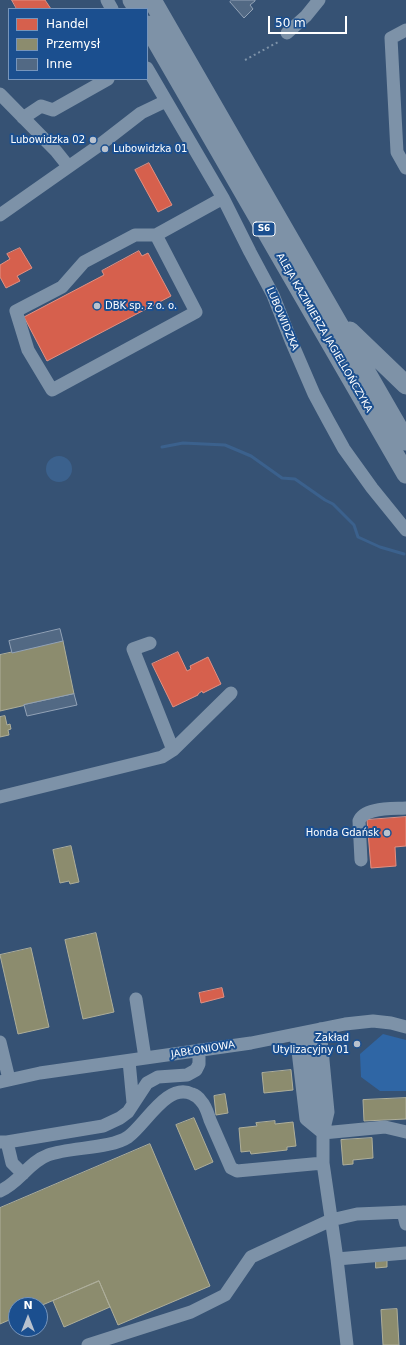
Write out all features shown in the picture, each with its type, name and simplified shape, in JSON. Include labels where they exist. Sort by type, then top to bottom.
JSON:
[{"type":"highway","name":"ALEJA KAZIMIERZA JAGIELLOŃCZYKA","points":[[152,0],[406,441]]},
{"type":"highway","name":"ALEJA KAZIMIERZA JAGIELLOŃCZYKA","points":[[148,27],[406,474]]},
{"type":"highway","points":[[332,313],[406,386]]},
{"type":"street","points":[[287,33],[306,16],[319,0]]},
{"type":"street","points":[[406,30],[391,38],[397,152],[406,168]]},
{"type":"street","name":"LUBOWIDZKA","points":[[148,70],[223,198],[273,295],[314,394],[344,449],[372,488],[406,530]]},
{"type":"street","points":[[23,118],[41,106],[53,110],[106,80]]},
{"type":"street","points":[[0,94],[56,151],[68,166]]},
{"type":"street","points":[[0,215],[101,144],[141,113],[166,101]]},
{"type":"street","points":[[156,235],[196,312],[52,390],[28,350],[16,311],[62,287],[84,262],[135,235],[156,235],[223,198]]},
{"type":"street","points":[[150,642],[133,649],[173,750]]},
{"type":"street","points":[[0,797],[162,757],[173,750],[232,693]]},
{"type":"street","points":[[361,860],[359,821],[362,816],[370,811],[406,808]]},
{"type":"street","points":[[136,999],[145,1058]]},
{"type":"street","name":"JABŁONIOWA","points":[[4,1080],[40,1073],[199,1050],[308,1032],[345,1024],[373,1022],[391,1023],[406,1027]]},
{"type":"street","points":[[308,1032],[328,1112],[324,1133],[322,1163],[337,1260],[347,1345]]},
{"type":"street","points":[[308,1032],[306,1119],[324,1133],[385,1127],[406,1132]]},
{"type":"street","points":[[0,1042],[4,1080]]},
{"type":"street","points":[[23,1174],[12,1163],[2,1143],[103,1126],[120,1118],[128,1112],[132,1104],[148,1083],[158,1077],[187,1075],[196,1070],[199,1064],[199,1050]]},
{"type":"street","points":[[129,1061],[132,1104]]},
{"type":"street","points":[[0,1191],[8,1188],[36,1161],[47,1155],[122,1140],[135,1132],[169,1095],[185,1091],[192,1094],[202,1102],[231,1168],[237,1171],[322,1163]]},
{"type":"street","points":[[88,1345],[191,1312],[225,1295],[251,1257],[331,1220],[357,1214],[405,1216]]},
{"type":"street","points":[[337,1260],[406,1253]]},
{"type":"path","points":[[245,60],[285,38],[287,33]]},
{"type":"shaded area","points":[[59,456],[68,460],[72,469],[68,478],[59,482],[50,478],[46,469],[50,460]]},
{"type":"shaded area","points":[[383,1034],[406,1040],[406,1091],[380,1091],[361,1077],[360,1054]]},
{"type":"building: Handel","points":[[12,0],[45,0],[50,8],[16,8]]},
{"type":"building: Handel","points":[[149,163],[172,205],[158,212],[135,170]]},
{"type":"building: Handel","points":[[20,248],[32,268],[17,276],[20,281],[6,288],[0,277],[0,265],[10,259],[7,254]]},
{"type":"building: Handel","name":"DBK sp. z o. o.","points":[[139,251],[142,256],[148,253],[171,296],[47,361],[24,317],[104,275],[102,271]]},
{"type":"building: Handel","points":[[178,652],[187,671],[191,669],[190,666],[208,657],[221,684],[203,693],[202,691],[198,695],[173,707],[152,664]]},
{"type":"building: Handel","name":"Honda Gdańsk","points":[[406,817],[406,846],[395,847],[396,866],[371,868],[367,820]]},
{"type":"building: Handel","points":[[222,988],[224,997],[201,1003],[199,993]]},
{"type":"building: Przemysł","points":[[63,641],[74,694],[0,711],[0,655]]},
{"type":"building: Przemysł","points":[[5,716],[7,725],[10,724],[11,729],[8,730],[9,735],[0,737],[0,717]]},
{"type":"building: Przemysł","points":[[71,846],[79,882],[70,884],[69,881],[60,883],[53,850]]},
{"type":"building: Przemysł","points":[[96,933],[114,1012],[83,1019],[65,940]]},
{"type":"building: Przemysł","points":[[31,948],[49,1027],[18,1034],[0,955]]},
{"type":"building: Przemysł","points":[[291,1070],[293,1090],[264,1093],[262,1073]]},
{"type":"building: Przemysł","points":[[225,1094],[228,1113],[216,1115],[214,1096]]},
{"type":"building: Przemysł","points":[[406,1098],[406,1119],[364,1121],[363,1100]]},
{"type":"building: Przemysł","points":[[194,1118],[213,1162],[195,1170],[176,1125]]},
{"type":"building: Przemysł","points":[[275,1121],[275,1124],[293,1122],[296,1146],[287,1147],[287,1150],[251,1154],[250,1151],[241,1152],[239,1128],[257,1126],[256,1123]]},
{"type":"building: Przemysł","points":[[372,1138],[373,1158],[353,1160],[353,1164],[343,1165],[341,1140]]},
{"type":"building: Przemysł","points":[[150,1144],[210,1286],[118,1325],[99,1281],[48,1303],[48,1297],[8,1297],[8,1320],[0,1324],[0,1208]]},
{"type":"building: Przemysł","points":[[376,1259],[387,1259],[387,1267],[376,1268]]},
{"type":"building: Przemysł","points":[[99,1281],[110,1307],[64,1327],[53,1301]]},
{"type":"building: Przemysł","points":[[397,1309],[399,1345],[383,1345],[381,1310]]},
{"type":"building: Inne","points":[[232,0],[255,1],[250,5],[253,9],[244,18],[230,2]]},
{"type":"building: Inne","points":[[60,629],[63,641],[12,653],[9,641]]},
{"type":"building: Inne","points":[[74,694],[77,705],[27,716],[24,705]]},
{"type":"waterway","points":[[162,447],[183,443],[225,445],[251,456],[282,478],[295,479],[333,504],[354,525],[358,537],[380,547],[404,554]]},
{"type":"place","name":"Lubowidzka 02","points":[[93,140]]},
{"type":"place","name":"Lubowidzka 01","points":[[105,149]]},
{"type":"place","name":"DBK sp. z o. o.","points":[[97,306]]},
{"type":"place","name":"Honda Gdańsk","points":[[387,833]]},
{"type":"place","name":"Zakład Utylizacyjny 01","points":[[357,1044]]}]
